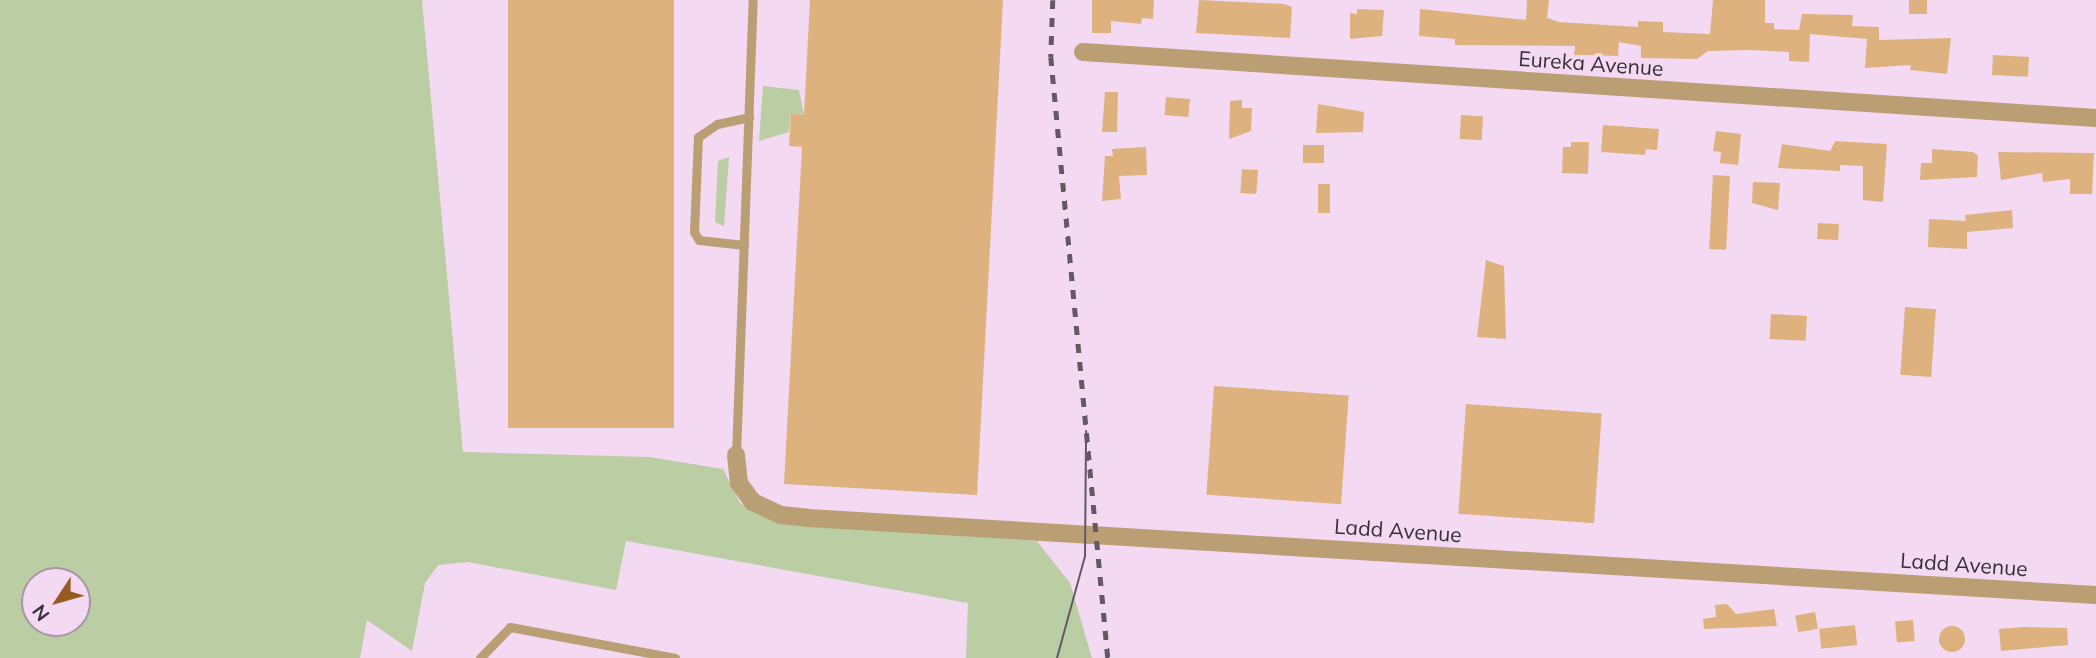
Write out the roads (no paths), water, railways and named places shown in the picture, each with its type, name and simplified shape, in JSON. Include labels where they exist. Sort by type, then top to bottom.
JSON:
[{"type":"street","name":"Eureka Avenue","points":[[1083,52],[2096,118]]},
{"type":"street","name":"Ladd Avenue","points":[[736,455],[739,483],[753,502],[781,515],[808,518],[2096,595]]},
{"type":"lane","points":[[736,455],[753,0]]},
{"type":"lane","points":[[744,245],[699,240],[694,232],[699,134],[749,117]]},
{"type":"lane","points":[[480,658],[510,627],[675,658]]},
{"type":"tram line","points":[[1057,658],[1085,556],[1086,431]]},
{"type":"railway","points":[[1053,0],[1051,57],[1108,658]]}]
